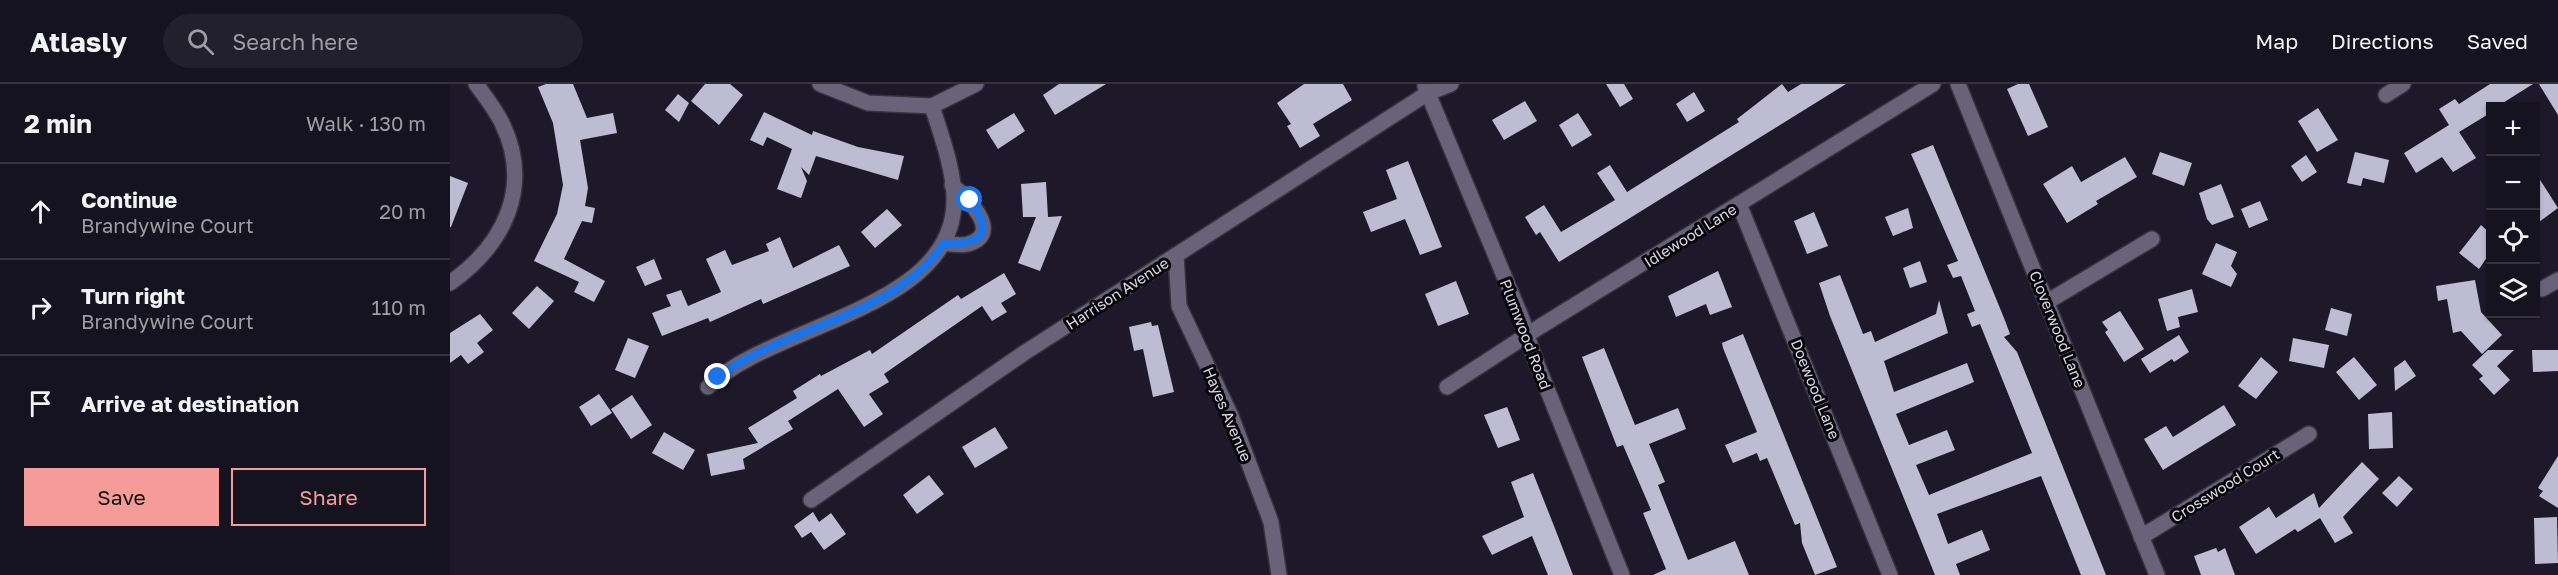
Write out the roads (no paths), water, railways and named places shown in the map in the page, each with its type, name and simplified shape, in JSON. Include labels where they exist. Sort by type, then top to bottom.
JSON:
[{"type":"street","points":[[450,283],[478,262],[493,244],[507,216],[513,194],[514,169],[511,144],[502,122],[476,84]]},
{"type":"street","points":[[820,84],[868,103],[932,106],[976,84]]},
{"type":"street","name":"Harrison Avenue","points":[[811,500],[1024,353],[1426,89],[1451,84]]},
{"type":"street","name":"Idlewood Lane","points":[[1448,387],[1527,335],[1933,84]]},
{"type":"street","name":"Cloverwood Lane","points":[[1958,84],[2157,575]]},
{"type":"street","points":[[2386,95],[2403,84]]},
{"type":"street","name":"Plumwood Road","points":[[1426,89],[1622,575]]},
{"type":"street","points":[[708,387],[730,368],[753,355],[885,295],[930,261],[944,243],[952,220],[954,200],[932,106]]},
{"type":"street","points":[[944,243],[968,244],[979,238],[983,229],[980,213],[952,185]]},
{"type":"street","name":"Doewood Lane","points":[[1739,204],[1890,575]]},
{"type":"street","points":[[2047,302],[2152,239]]},
{"type":"street","name":"Hayes Avenue","points":[[1176,255],[1179,306],[1231,416],[1271,522],[1279,575]]},
{"type":"street","points":[[2541,290],[2558,280]]},
{"type":"street","name":"Crosswood Court","points":[[2141,537],[2309,434]]}]
